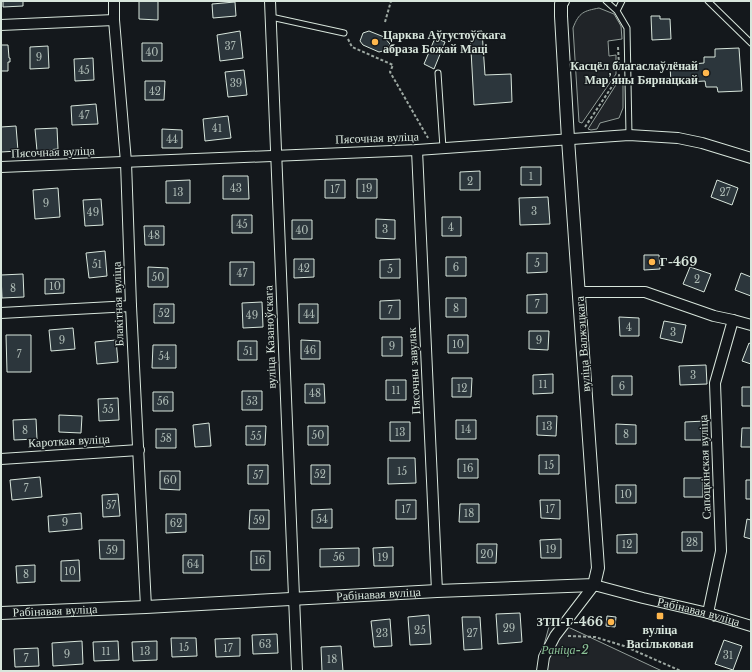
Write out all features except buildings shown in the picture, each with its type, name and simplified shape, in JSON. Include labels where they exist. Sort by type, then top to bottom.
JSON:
[{"type":"street","name":"Блакітная вуліца","points":[[114,1],[114,20],[126,162],[131,306],[146,607]]},
{"type":"street","name":"вуліца Казаноўскага","points":[[270,1],[297,671]]},
{"type":"street","name":"вуліца Валжэцкага","points":[[542,671],[544,658],[555,636],[594,585],[598,568],[579,292],[573,138],[561,16],[561,4],[563,1]]},
{"type":"street","points":[[1,25],[114,20]]},
{"type":"street","name":"Пясочная вуліца","points":[[1,167],[417,150],[629,135],[678,138],[694,141],[751,158]]},
{"type":"street","name":"Пясочны завулак","points":[[417,150],[437,591]]},
{"type":"street","points":[[579,292],[645,292],[714,316],[751,325]]},
{"type":"street","points":[[1,313],[131,306]]},
{"type":"street","name":"Сапоцкінская вуліца","points":[[708,614],[721,551],[716,383],[733,320]]},
{"type":"street","name":"Кароткая вуліца","points":[[1,458],[139,450]]},
{"type":"street","name":"Рабінавая вуліца","points":[[1,613],[146,607],[437,591],[594,585],[751,626]]},
{"type":"lane","points":[[606,1],[618,11],[627,28],[629,135]]},
{"type":"lane","points":[[618,11],[622,1]]},
{"type":"lane","points":[[708,1],[751,43]]},
{"type":"lane","points":[[270,17],[344,33]]},
{"type":"lane","points":[[438,73],[438,148]]},
{"type":"path","points":[[385,22],[390,1]]},
{"type":"path","points":[[344,33],[352,47],[393,65],[390,72],[438,148]]},
{"type":"path","points":[[573,138],[619,76],[618,47]]},
{"type":"path","points":[[555,636],[595,637],[624,646],[681,671]]},
{"type":"green space","points":[[599,8],[614,14],[621,26],[622,39],[608,41],[609,56],[616,55],[616,74],[582,123],[579,122],[573,28],[580,15],[589,10]]},
{"type":"green space","points":[[619,80],[623,80],[623,108],[619,118],[600,123],[597,129],[588,129]]},
{"type":"green space","name":"Раніца-2","points":[[551,619],[662,671],[537,671]]},
{"type":"place","name":"Царква Аўгустоўскага абраза Божай Маці","points":[[375,42]]},
{"type":"place","name":"Касцёл благаслаўлёнай Мар’яны Бярнацкай","points":[[706,73]]},
{"type":"place","name":"Г-469","points":[[652,262]]},
{"type":"place","name":"вуліца Васільковая","points":[[660,616]]},
{"type":"place","name":"ЗТП-Г-466","points":[[611,622]]}]
